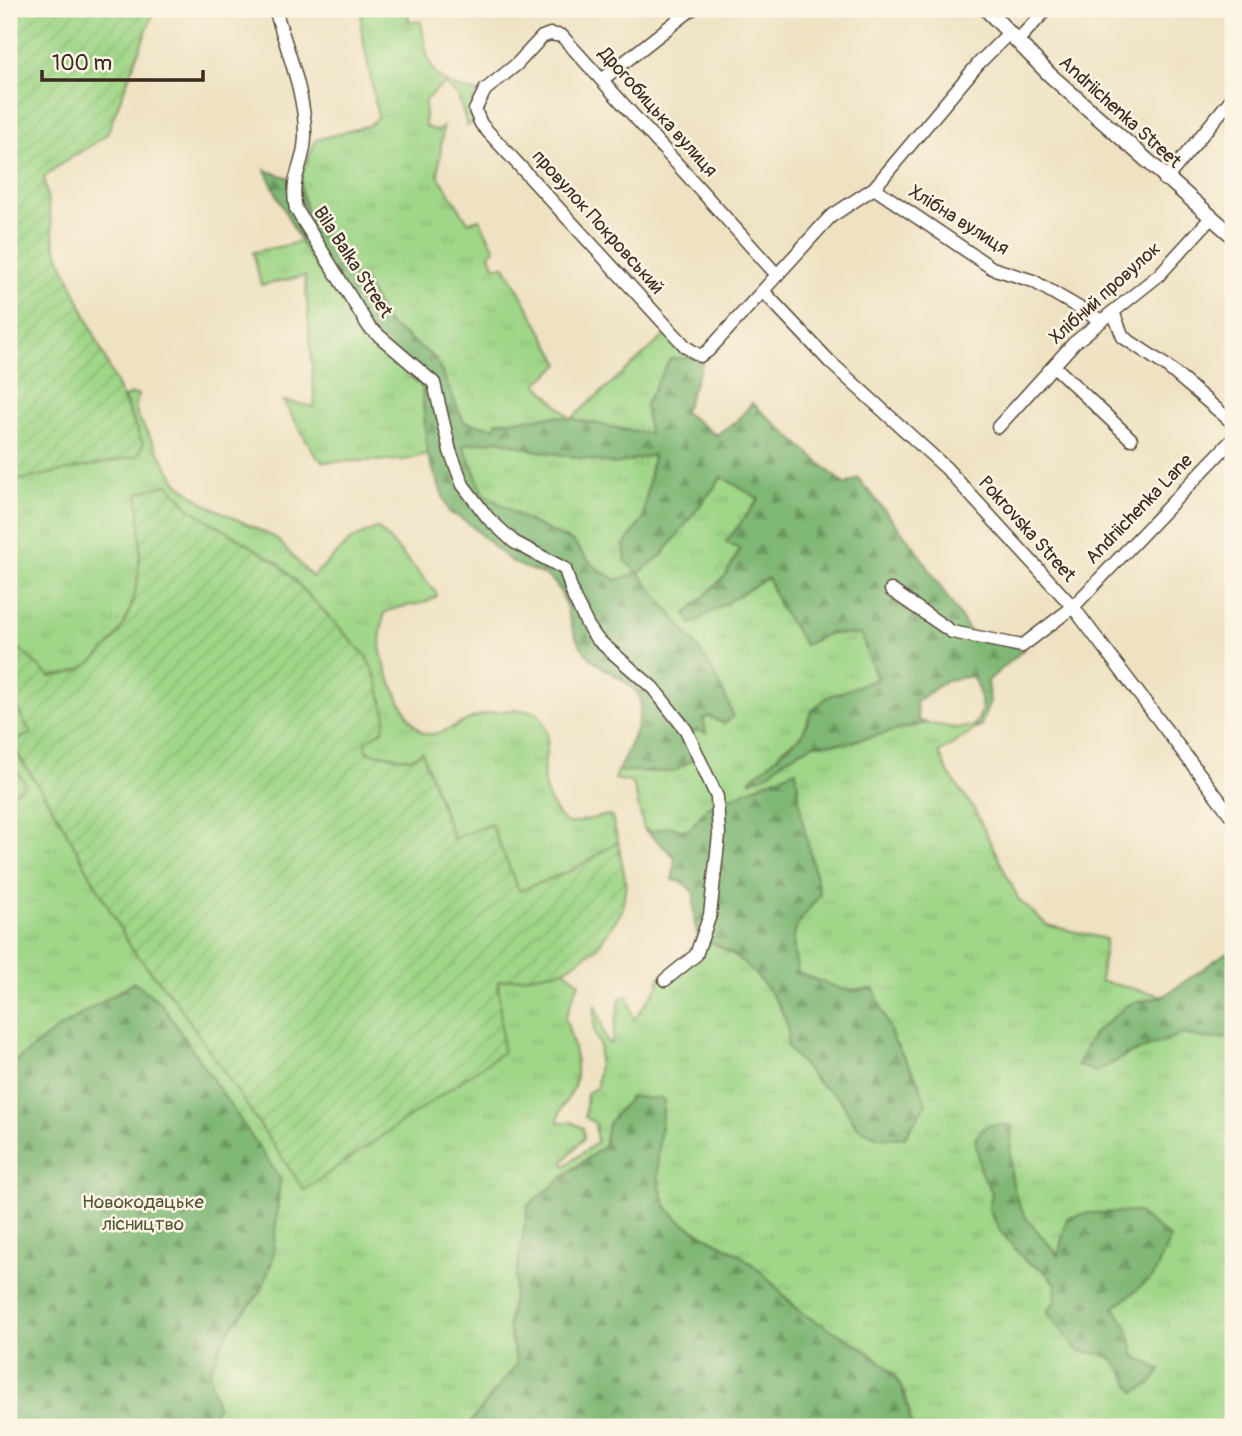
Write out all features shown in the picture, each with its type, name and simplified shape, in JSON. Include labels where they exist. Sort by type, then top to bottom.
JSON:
[{"type":"street","name":"Bila Balka Street","points":[[275,9],[293,70],[305,131],[305,147],[292,190],[296,209],[369,327],[434,383],[450,451],[463,485],[488,518],[507,536],[565,569],[574,598],[597,639],[653,688],[686,730],[707,771],[716,797],[719,835],[710,915],[696,955],[665,980]]},
{"type":"street","points":[[603,79],[692,9]]},
{"type":"street","name":"Andriichenka Street","points":[[986,9],[1165,180],[1233,236]]},
{"type":"street","points":[[763,291],[830,217],[874,188],[979,62],[1047,9]]},
{"type":"street","name":"Дрогобицька вулиця","points":[[475,110],[485,90],[517,64],[542,37],[550,34],[562,36],[777,275]]},
{"type":"street","points":[[1165,180],[1233,97]]},
{"type":"street","name":"провулок Покровський","points":[[475,110],[481,124],[686,347],[700,356],[763,291]]},
{"type":"street","name":"Хлібна вулиця","points":[[874,188],[992,268],[1033,281],[1100,320]]},
{"type":"street","name":"Хлібний провулок","points":[[998,427],[1100,320],[1159,275],[1210,219]]},
{"type":"street","name":"Pokrovska Street","points":[[763,291],[830,362],[946,468],[1073,607],[1233,818]]},
{"type":"street","points":[[1113,312],[1123,337],[1165,365],[1233,423]]},
{"type":"street","name":"Хлібний провулок","points":[[1054,366],[1131,439]]},
{"type":"street","name":"Andriichenka Lane","points":[[891,590],[952,632],[1022,646],[1073,607],[1233,439]]},
{"type":"green space","points":[[9,9],[155,9],[107,134],[44,178],[55,246],[143,444],[138,456],[9,482]]},
{"type":"green space","points":[[362,9],[408,9],[409,21],[421,22],[426,52],[434,71],[450,84],[479,93],[472,102],[474,123],[467,126],[458,96],[444,84],[425,100],[425,126],[437,131],[443,127],[438,175],[468,222],[479,219],[495,249],[490,254],[494,266],[505,266],[560,364],[537,384],[571,419],[557,416],[496,422],[497,429],[464,422],[435,358],[386,322],[363,278],[354,277],[306,209],[299,181],[316,140],[370,125],[378,117],[361,28]]},
{"type":"green space","points":[[265,170],[299,181],[306,209],[354,277],[363,278],[386,322],[435,358],[464,422],[496,428],[496,422],[557,416],[649,434],[645,405],[670,359],[697,357],[703,361],[684,412],[716,435],[739,419],[752,403],[845,485],[858,478],[916,549],[972,635],[1024,649],[988,681],[990,701],[981,726],[973,726],[980,714],[981,701],[972,676],[947,680],[916,702],[918,720],[926,723],[846,743],[814,744],[785,759],[768,774],[749,781],[802,735],[811,712],[827,697],[877,679],[861,635],[829,633],[805,645],[779,606],[768,578],[691,624],[686,614],[726,575],[740,550],[726,542],[759,499],[722,477],[662,555],[639,573],[705,659],[726,697],[733,717],[724,724],[709,716],[703,719],[706,733],[697,730],[686,737],[694,759],[673,772],[618,771],[637,726],[640,698],[622,679],[587,654],[575,635],[563,598],[554,582],[545,575],[511,561],[474,528],[449,512],[427,454],[422,387],[372,337],[327,282],[301,242]],"holes":[[[499,440],[534,450],[616,464],[653,455],[643,519],[624,545],[626,562],[638,573],[617,580],[594,567],[573,542],[526,520],[484,494],[463,445]]]},
{"type":"green space","points":[[301,242],[358,318],[422,387],[427,454],[405,460],[324,462],[316,456],[283,401],[315,407],[305,276],[261,285],[253,252]]},
{"type":"green space","points":[[669,332],[697,357],[649,435],[571,419]]},
{"type":"green space","points":[[131,394],[139,395],[135,406],[138,417],[177,483],[205,504],[276,538],[312,577],[352,539],[377,528],[385,535],[437,596],[384,613],[380,640],[382,656],[388,675],[413,723],[420,731],[433,734],[493,712],[537,712],[546,732],[543,772],[552,806],[560,817],[570,824],[607,815],[612,817],[618,842],[573,870],[519,891],[454,840],[422,753],[411,759],[367,752],[365,742],[383,730],[367,657],[278,563],[190,509],[168,484],[138,493],[140,542],[135,591],[118,635],[102,654],[78,671],[49,677],[17,647],[9,653],[9,482],[138,455],[143,444],[124,398]]},
{"type":"green space","points":[[499,440],[534,450],[616,464],[653,455],[643,519],[624,545],[662,555],[722,477],[759,499],[727,541],[740,549],[726,575],[686,614],[691,623],[768,577],[779,605],[805,645],[829,633],[861,635],[877,679],[811,712],[802,735],[780,751],[768,774],[785,758],[814,744],[846,743],[926,723],[955,728],[981,726],[939,753],[949,774],[974,809],[1019,900],[1047,925],[1106,939],[1100,981],[1164,996],[1226,953],[1233,954],[1233,1064],[1229,1089],[1233,1134],[1230,1136],[1233,1146],[1233,1427],[911,1427],[903,1391],[885,1365],[859,1346],[809,1318],[746,1259],[688,1226],[671,1213],[661,1194],[658,1167],[664,1099],[608,1124],[604,1146],[563,1176],[508,1326],[517,1364],[467,1427],[209,1427],[217,1406],[209,1373],[227,1332],[261,1292],[273,1258],[134,982],[56,1030],[9,1066],[9,695],[32,733],[11,745],[58,816],[131,948],[175,1000],[217,1060],[498,981],[564,970],[579,982],[565,1018],[575,1054],[575,1083],[558,1122],[571,1122],[583,1128],[584,1138],[563,1162],[565,1166],[597,1142],[595,1123],[585,1117],[587,1093],[597,1087],[600,1046],[594,1032],[595,1004],[603,1031],[609,1044],[612,1043],[620,998],[628,996],[634,1020],[658,986],[659,977],[668,974],[693,953],[699,940],[694,920],[694,893],[683,882],[673,880],[675,857],[644,829],[633,783],[615,779],[618,771],[673,772],[686,737],[708,716],[659,600],[639,573],[617,580],[594,567],[573,542],[526,520],[484,494],[462,445]]},
{"type":"green space","points":[[168,484],[190,509],[278,563],[367,657],[377,679],[386,717],[383,730],[365,742],[367,752],[411,759],[422,752],[453,839],[491,824],[519,891],[573,870],[618,842],[626,883],[622,911],[597,948],[564,970],[498,981],[503,1052],[304,1190],[175,1000],[131,948],[58,816],[11,744],[31,733],[9,695],[9,653],[17,647],[50,677],[78,671],[102,653],[118,635],[135,591],[140,542],[138,493]]},
{"type":"green space","points":[[9,759],[26,785],[9,796]]},
{"type":"green space","points":[[796,770],[802,819],[820,895],[799,923],[794,938],[798,973],[844,990],[874,989],[894,1041],[919,1082],[926,1104],[904,1138],[878,1137],[857,1127],[840,1099],[819,1084],[787,1047],[787,1025],[774,998],[739,960],[712,943],[699,940],[694,920],[694,893],[683,882],[673,880],[675,857],[644,829],[652,832],[668,826],[681,830],[690,829],[707,807]]},
{"type":"green space","points":[[1226,953],[1233,954],[1233,1038],[1208,1039],[1183,1034],[1129,1054],[1096,1072],[1077,1065],[1093,1034],[1129,1004],[1164,996]]},
{"type":"green space","name":"Новокодацьке лісництво","points":[[134,982],[160,1002],[280,1178],[273,1258],[261,1292],[227,1332],[209,1373],[217,1406],[209,1427],[9,1427],[9,1066],[56,1030]]},
{"type":"green space","points":[[630,1097],[664,1099],[658,1167],[661,1193],[671,1213],[689,1227],[749,1262],[799,1311],[859,1346],[885,1365],[903,1391],[911,1427],[467,1427],[517,1364],[508,1326],[528,1205],[604,1146],[608,1124]]},
{"type":"green space","points":[[987,1125],[1012,1125],[1010,1160],[1016,1196],[1026,1217],[1058,1256],[1067,1218],[1091,1213],[1137,1212],[1170,1238],[1154,1276],[1114,1308],[1128,1328],[1135,1356],[1161,1370],[1151,1384],[1135,1392],[1114,1361],[1100,1354],[1078,1351],[1047,1312],[1055,1301],[1056,1284],[1042,1269],[1026,1262],[1000,1231],[989,1209],[992,1192],[981,1173],[975,1138]]}]
